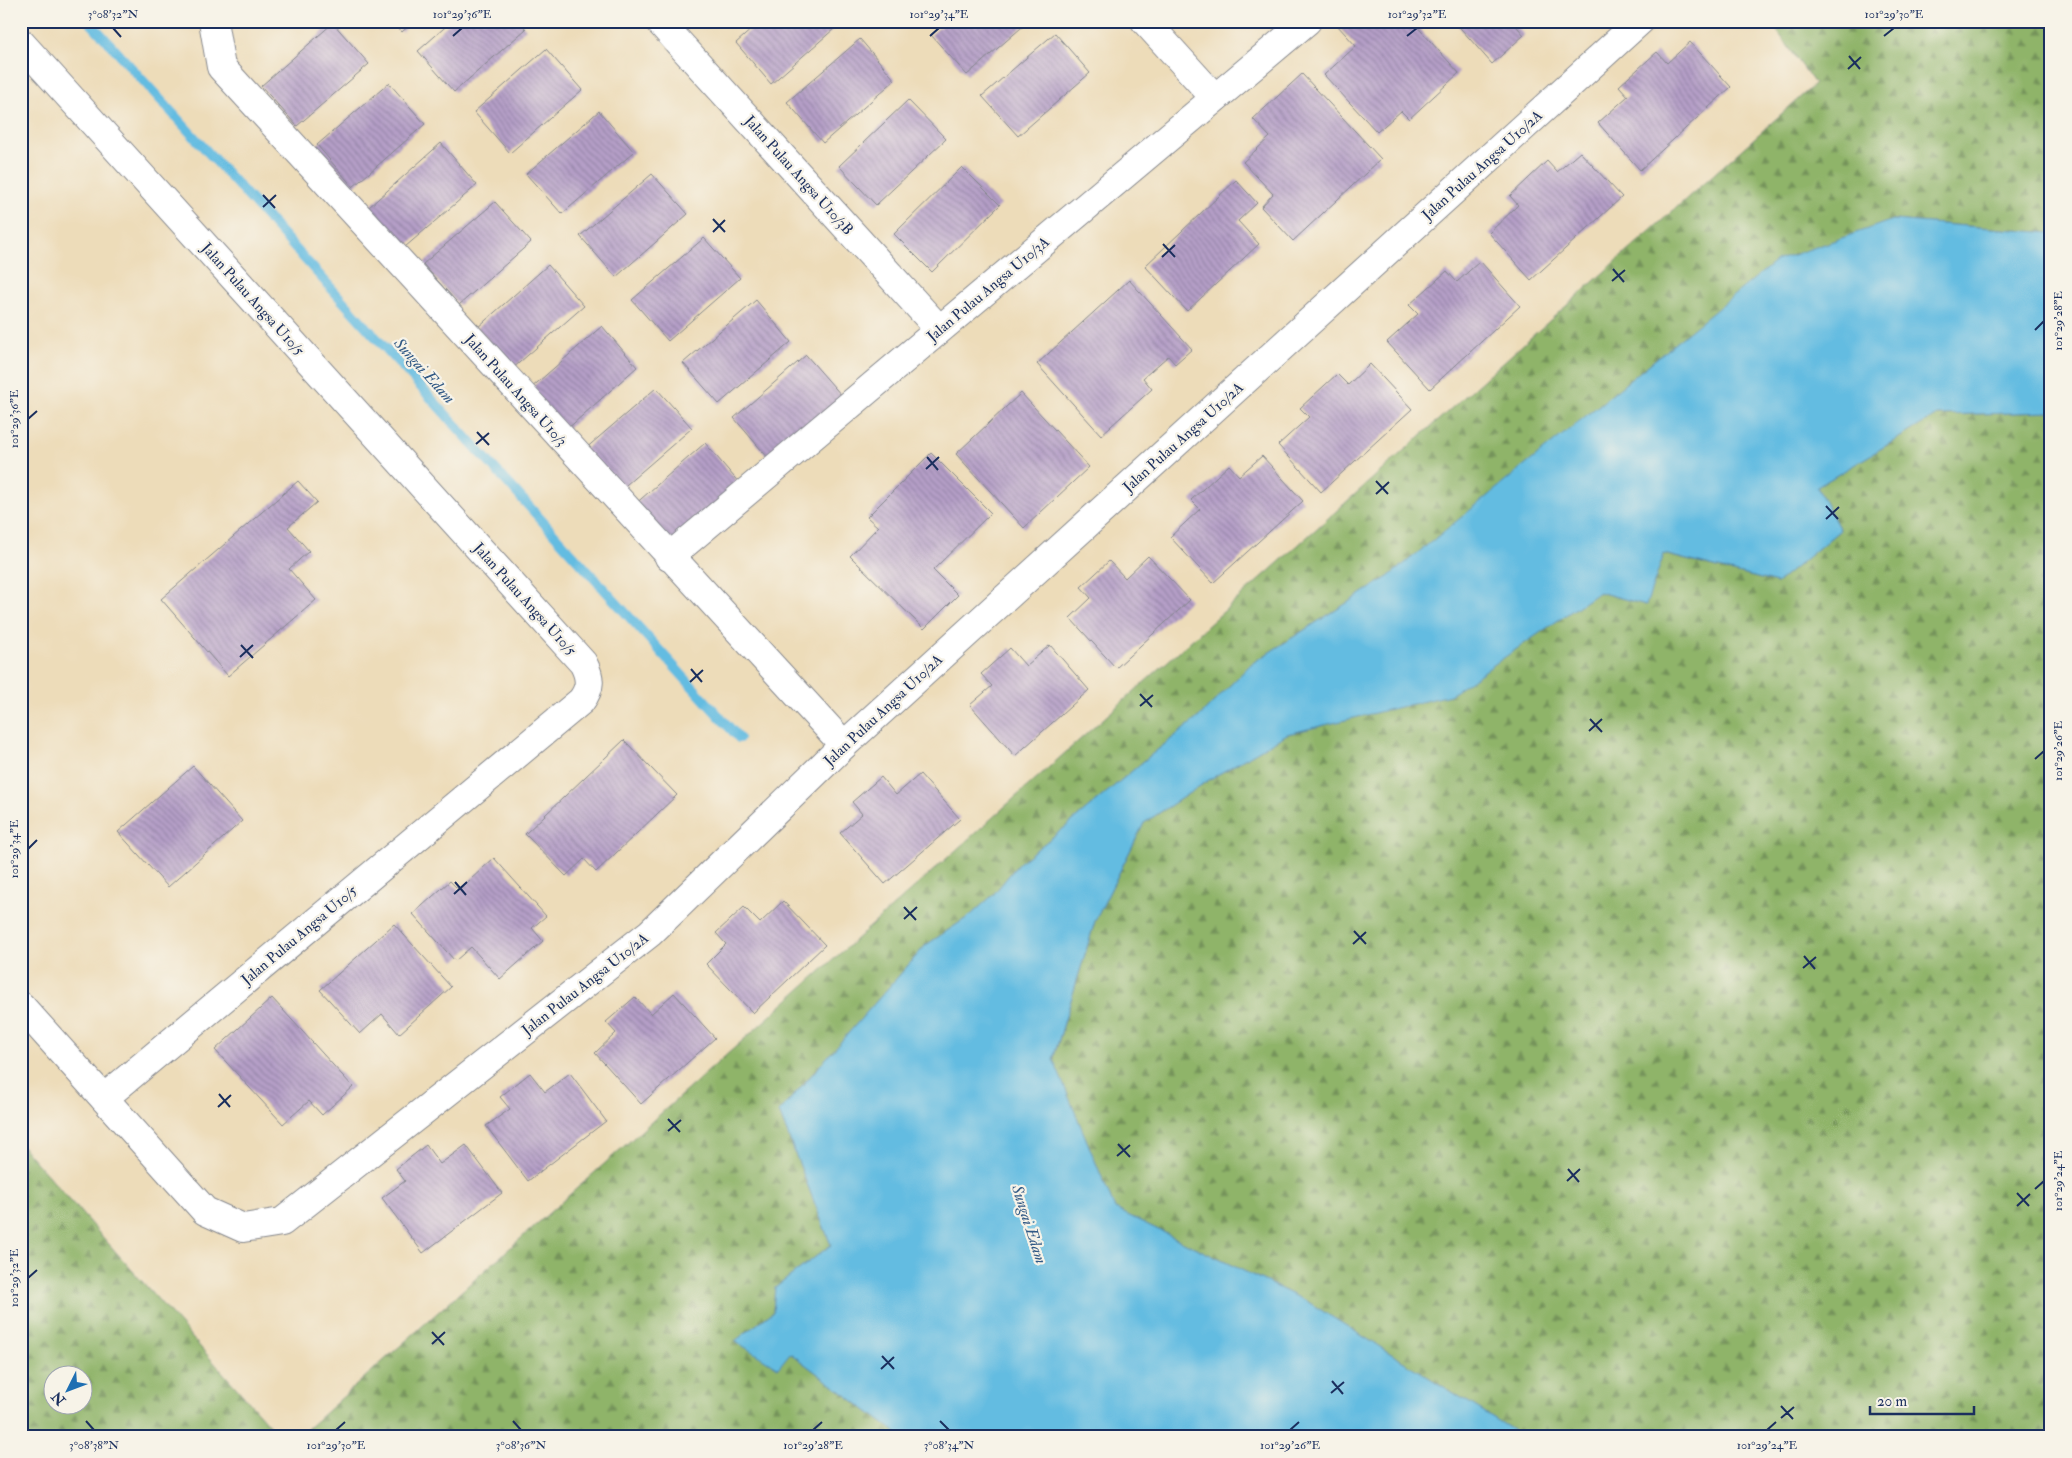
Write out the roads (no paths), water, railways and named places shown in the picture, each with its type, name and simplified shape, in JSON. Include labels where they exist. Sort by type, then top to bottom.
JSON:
[{"type":"street","name":"Jalan Pulau Angsa U10/3","points":[[213,21],[221,67],[844,745]]},
{"type":"street","name":"Jalan Pulau Angsa U10/3B","points":[[659,21],[939,329]]},
{"type":"street","points":[[1145,21],[1215,98]]},
{"type":"street","name":"Jalan Pulau Angsa U10/3A","points":[[669,556],[1307,21]]},
{"type":"street","name":"Jalan Pulau Angsa U10/2A","points":[[21,1006],[205,1211],[243,1228],[282,1222],[650,933],[844,745],[1640,21]]},
{"type":"street","name":"Jalan Pulau Angsa U10/5","points":[[21,44],[583,664],[588,672],[590,682],[587,692],[581,701],[104,1098]]},
{"type":"water","points":[[1893,220],[2051,233],[2051,412],[1937,415],[1817,487],[1840,530],[1777,583],[1664,554],[1646,605],[1599,592],[1450,695],[1287,734],[1212,778],[1144,823],[1095,921],[1053,1059],[1115,1209],[1308,1302],[1524,1437],[902,1437],[790,1353],[778,1368],[735,1341],[773,1312],[775,1288],[831,1245],[779,1112],[926,945],[971,915],[993,895],[1019,863],[1199,717],[1251,664],[1388,577],[1776,261]]},
{"type":"waterway","name":"Sungai Edam","points":[[89,21],[739,738]]}]
